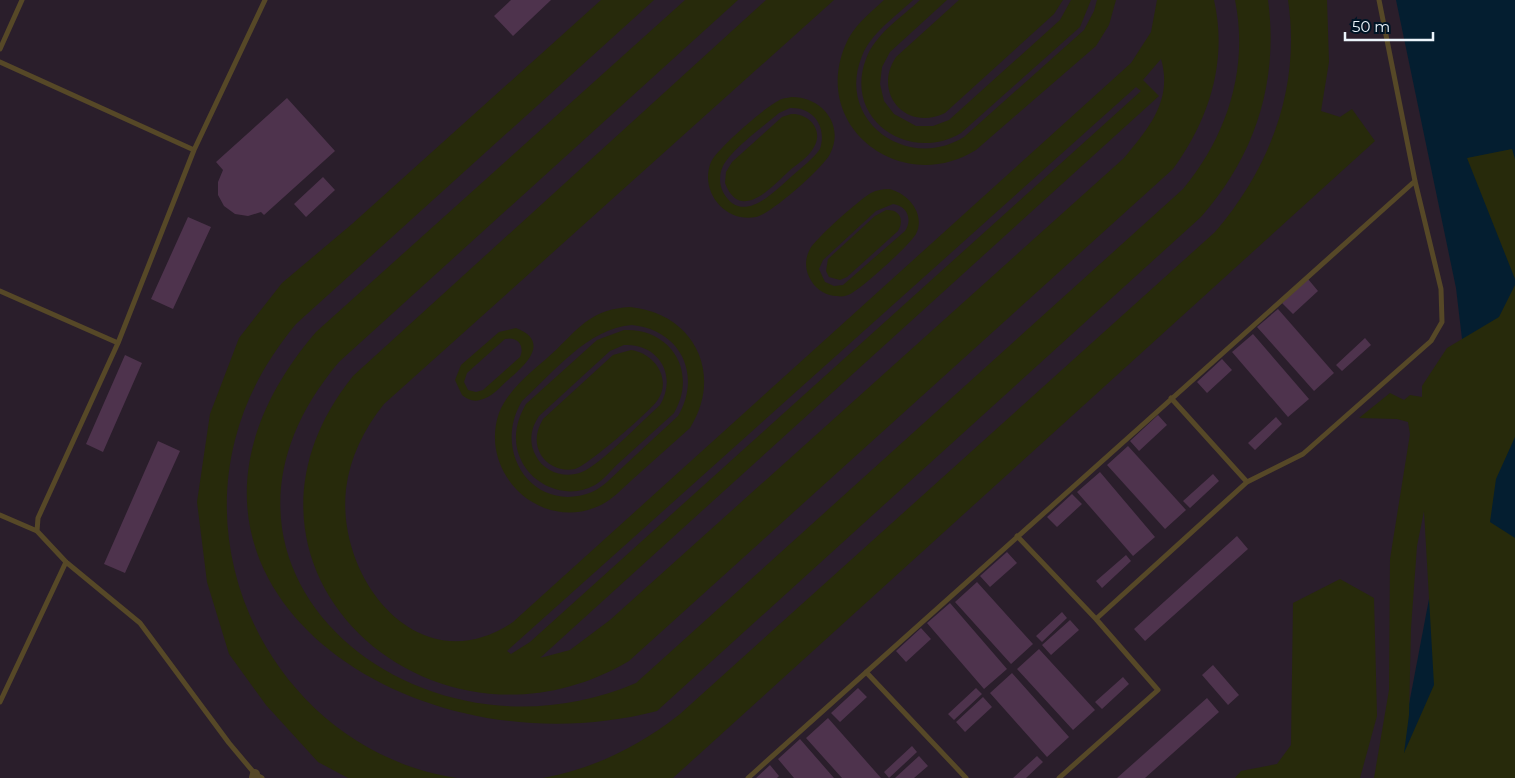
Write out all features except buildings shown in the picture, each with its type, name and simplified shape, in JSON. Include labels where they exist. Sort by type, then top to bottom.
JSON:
[{"type":"lane","points":[[0,49],[22,0]]},
{"type":"lane","points":[[37,532],[38,518],[118,344],[194,150],[265,0]]},
{"type":"lane","points":[[1096,619],[1247,482],[1303,454],[1431,342],[1442,322],[1441,289],[1416,181],[1379,0]]},
{"type":"lane","points":[[0,62],[194,150]]},
{"type":"lane","points":[[748,778],[1416,181]]},
{"type":"lane","points":[[0,291],[118,344]]},
{"type":"lane","points":[[1171,398],[1247,482]]},
{"type":"lane","points":[[0,514],[37,532],[66,562],[140,623],[229,743],[257,777]]},
{"type":"lane","points":[[1017,536],[1096,619],[1158,690],[1059,778]]},
{"type":"lane","points":[[0,702],[66,562]]},
{"type":"lane","points":[[866,672],[966,778]]},
{"type":"shaded area","points":[[0,0],[1396,0],[1456,288],[1464,356],[1444,520],[1395,778],[0,778]]},
{"type":"green space","points":[[601,0],[654,0],[296,324],[267,364],[245,408],[235,440],[227,497],[231,554],[247,608],[272,657],[307,701],[351,737],[401,763],[457,778],[348,778],[318,762],[266,705],[229,654],[207,582],[197,502],[210,414],[239,338],[282,283],[352,224]]},
{"type":"green space","points":[[685,0],[738,0],[339,362],[292,439],[280,512],[298,579],[339,635],[399,677],[472,702],[553,705],[636,683],[1183,189],[1212,147],[1231,100],[1239,51],[1239,26],[1235,0],[1268,0],[1270,60],[1266,89],[1249,143],[1236,169],[1220,194],[1201,217],[657,711],[560,724],[466,714],[382,683],[313,636],[266,574],[247,501],[262,419],[316,332]]},
{"type":"green space","points":[[766,0],[834,0],[384,404],[364,433],[348,477],[346,523],[355,557],[370,588],[391,613],[417,632],[446,641],[479,638],[513,622],[1131,63],[1151,32],[1157,0],[1214,0],[1219,45],[1212,89],[1197,130],[1173,169],[629,661],[554,690],[481,693],[414,673],[359,634],[321,581],[304,518],[313,448],[353,376]],"holes":[[[1161,59],[1164,74],[1164,88],[1161,100],[1150,124],[1124,158],[610,620],[570,650],[540,658],[1159,96],[1143,80]],[[1136,87],[1141,91],[530,642],[511,654],[507,651]]]},
{"type":"green space","points":[[884,0],[913,0],[884,26],[866,48],[856,80],[859,101],[868,119],[882,134],[900,144],[921,148],[942,146],[964,137],[1084,30],[1094,11],[1097,0],[1116,0],[1109,25],[1096,46],[976,150],[948,162],[920,165],[893,159],[870,146],[852,127],[841,103],[838,76],[845,46],[857,26]]},
{"type":"green space","points":[[920,0],[947,0],[890,52],[882,67],[880,84],[884,101],[894,114],[916,126],[933,126],[949,120],[1060,20],[1071,0],[1091,0],[1080,27],[961,133],[941,141],[921,143],[902,139],[885,130],[872,117],[864,100],[861,81],[870,50],[882,34]]},
{"type":"green space","points":[[959,0],[1063,0],[1054,14],[945,113],[931,118],[918,117],[906,113],[897,106],[891,96],[888,84],[890,71],[896,57]]},
{"type":"green space","points":[[1288,0],[1327,0],[1329,62],[1321,111],[1340,117],[1352,109],[1375,141],[673,778],[543,778],[562,774],[615,755],[648,737],[680,714],[1215,232],[1235,207],[1252,180],[1266,153],[1277,124],[1285,94],[1290,63],[1291,32]]},
{"type":"green space","points":[[792,97],[803,98],[813,102],[828,115],[835,133],[830,154],[818,169],[773,208],[756,217],[745,218],[734,215],[717,203],[712,194],[708,173],[711,162],[722,148],[752,120],[771,105]],"holes":[[[790,108],[806,111],[817,120],[822,133],[820,149],[811,160],[777,190],[758,203],[749,206],[739,206],[731,202],[723,192],[720,182],[722,169],[727,160],[741,145],[779,113]]]},
{"type":"green space","points":[[791,114],[804,116],[816,129],[817,141],[812,151],[774,185],[756,198],[747,201],[739,200],[731,195],[725,183],[726,172],[732,162],[782,117]]},
{"type":"green space","points":[[1512,149],[1515,159],[1515,279],[1467,158]]},
{"type":"green space","points":[[889,189],[903,195],[917,212],[919,219],[916,234],[886,265],[852,293],[846,296],[830,295],[817,288],[808,274],[806,266],[810,249],[829,228],[871,193],[877,190]],"holes":[[[893,204],[898,205],[907,214],[908,222],[905,231],[843,285],[834,286],[825,282],[819,269],[823,260],[876,211]]]},
{"type":"green space","points":[[886,210],[894,211],[900,216],[901,223],[898,231],[847,277],[840,280],[829,277],[826,271],[828,259],[875,216]]},
{"type":"green space","points":[[1515,285],[1515,437],[1496,479],[1490,522],[1515,538],[1515,778],[1374,778],[1389,690],[1390,559],[1410,434],[1408,422],[1397,419],[1359,418],[1390,393],[1404,400],[1410,395],[1422,397],[1422,386],[1447,348],[1499,317]],"holes":[[[1424,511],[1434,685],[1404,753],[1409,715],[1411,628],[1417,546]]]},
{"type":"green space","points":[[630,307],[652,312],[671,321],[686,334],[697,350],[703,368],[704,387],[700,408],[690,428],[605,503],[579,512],[557,511],[537,505],[520,493],[506,477],[498,457],[495,436],[499,413],[516,386],[581,326],[597,315],[618,308]],"holes":[[[632,325],[649,329],[663,336],[674,345],[682,357],[687,371],[688,385],[685,401],[678,416],[609,481],[596,490],[571,497],[552,495],[536,487],[524,474],[515,458],[512,440],[514,420],[522,401],[559,365],[586,343],[601,334],[616,328]]]},
{"type":"green space","points":[[516,328],[527,334],[532,340],[534,347],[532,354],[521,368],[492,395],[477,401],[468,399],[462,395],[455,380],[461,365],[499,332]],"holes":[[[505,339],[517,340],[521,346],[520,357],[483,390],[476,392],[468,390],[464,382],[467,373]]]},
{"type":"green space","points":[[624,330],[641,331],[655,336],[676,355],[681,368],[683,382],[681,398],[674,413],[598,483],[585,489],[564,491],[544,484],[528,471],[522,462],[517,448],[517,426],[526,404],[597,340]],"holes":[[[624,345],[646,349],[655,355],[665,372],[667,383],[660,405],[590,468],[569,475],[556,473],[544,466],[536,456],[531,440],[532,430],[539,416],[610,351]]]},
{"type":"green space","points":[[631,350],[647,356],[659,368],[663,384],[657,401],[617,438],[582,466],[565,470],[547,462],[541,455],[537,442],[537,432],[543,419],[613,355]]},
{"type":"green space","points":[[1340,579],[1374,598],[1377,716],[1360,778],[1235,778],[1241,771],[1277,764],[1291,745],[1293,603]]}]
